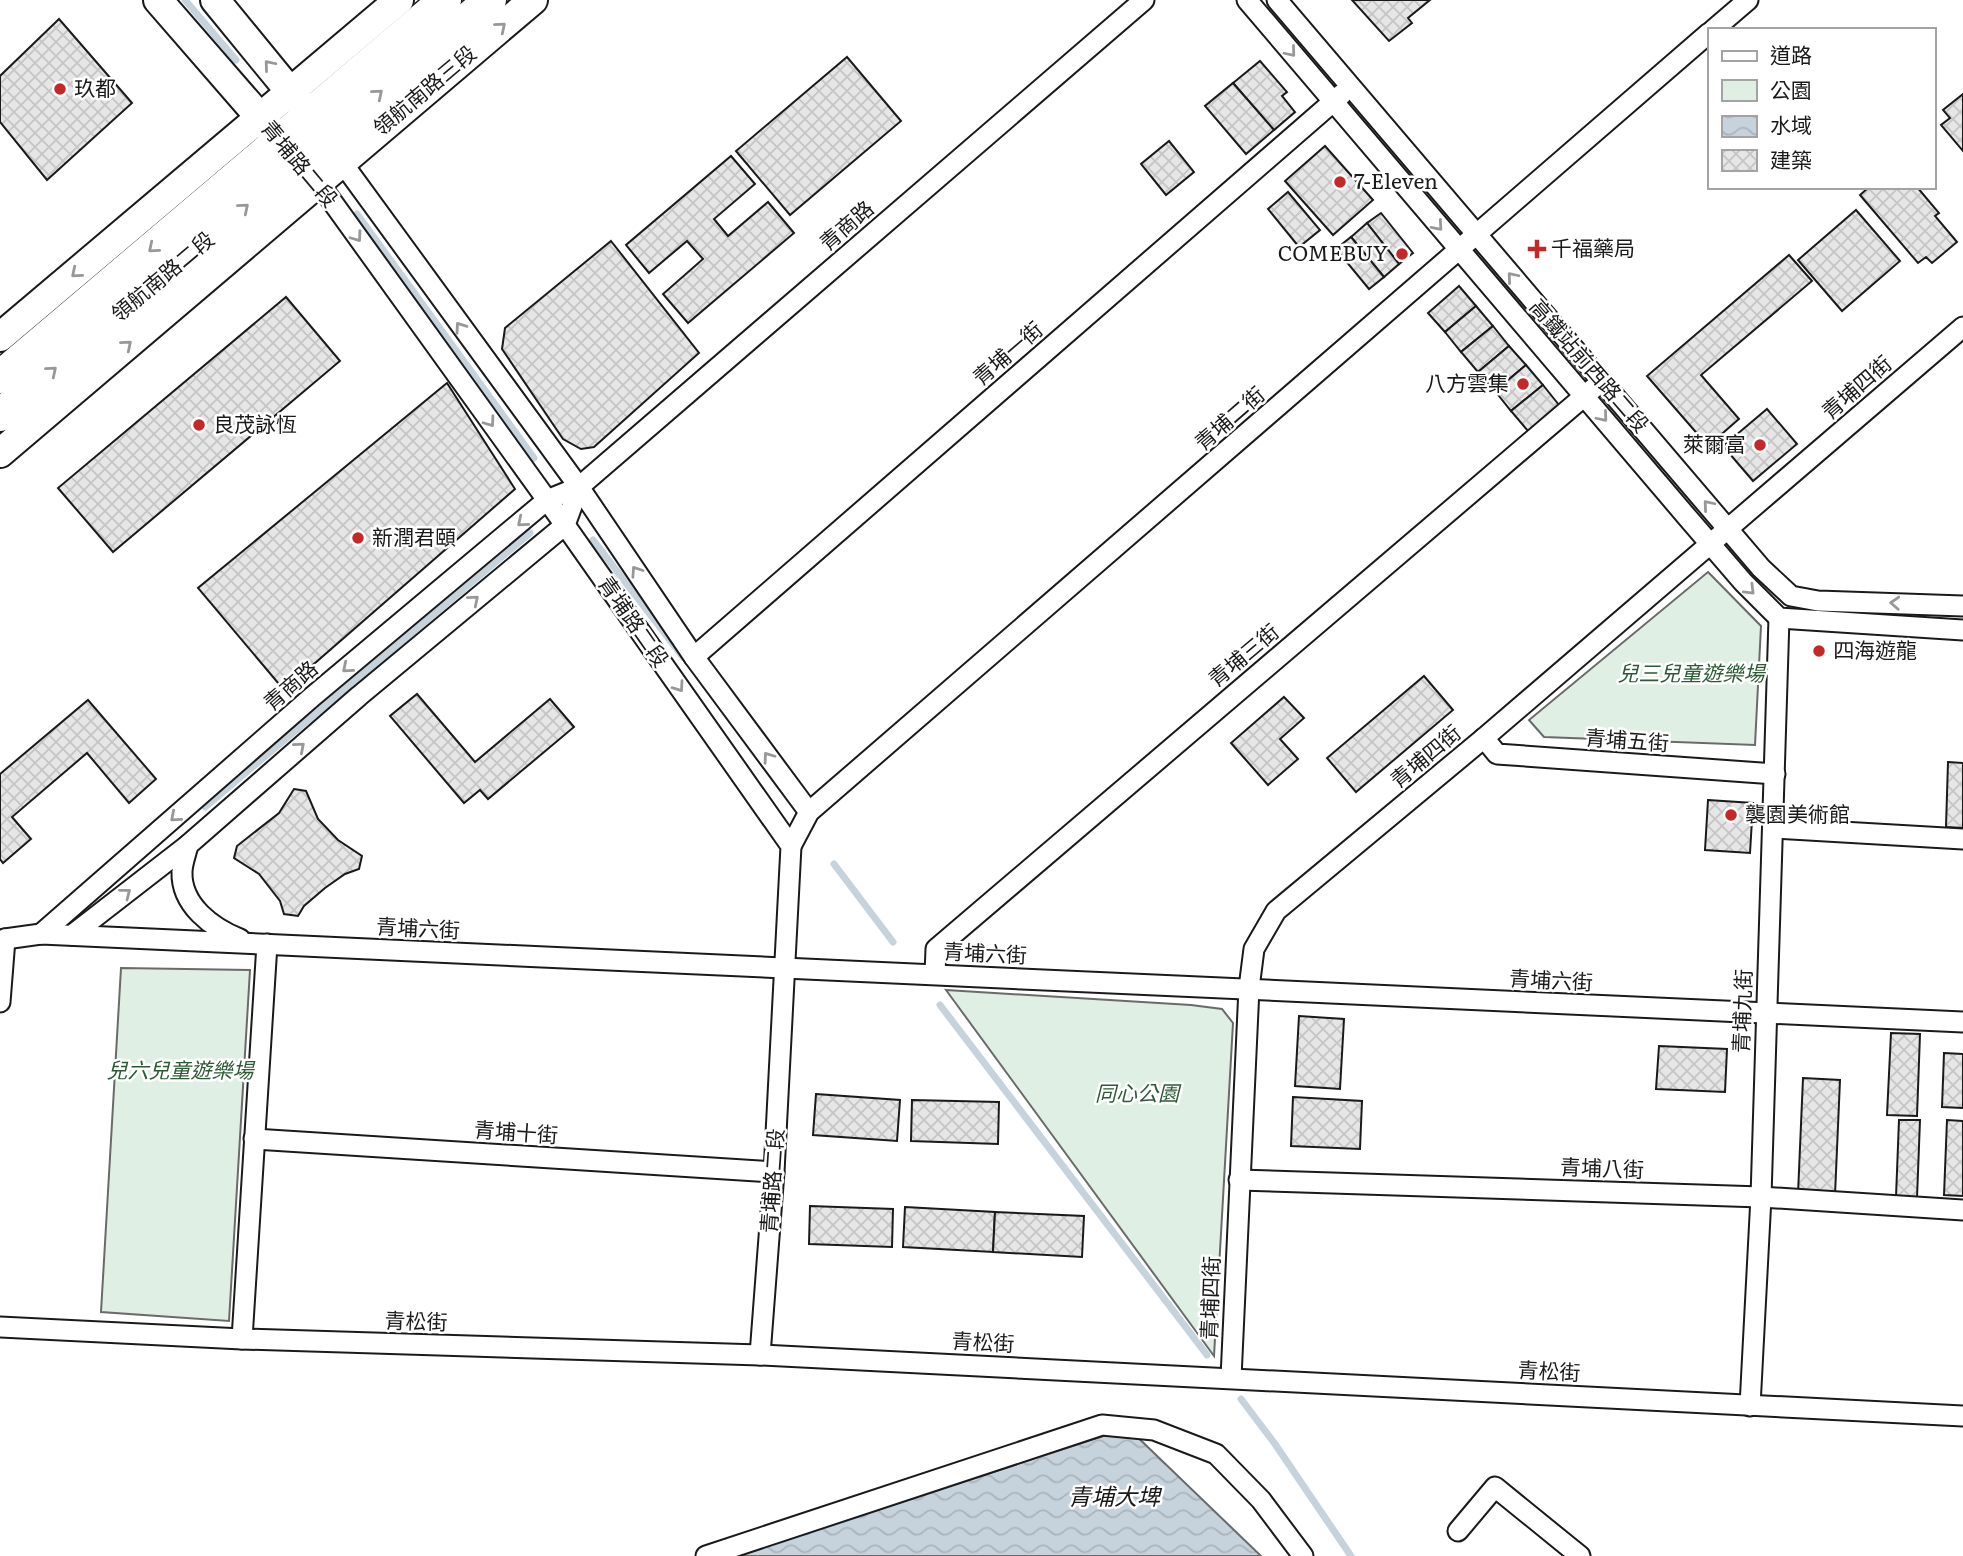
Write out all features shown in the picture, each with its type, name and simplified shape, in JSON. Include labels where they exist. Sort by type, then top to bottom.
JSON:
[{"type":"main road","name":"領航南路三段","points":[[316,126],[445,0]]},
{"type":"main road","name":"領航南路三段","points":[[316,126],[490,0]]},
{"type":"main road","points":[[299,161],[316,126]]},
{"type":"main road","name":"領航南路二段","points":[[0,377],[299,161]]},
{"type":"main road","name":"領航南路二段","points":[[0,415],[299,161]]},
{"type":"street","name":"青埔路二段","points":[[158,0],[299,161],[565,525],[791,846],[774,1172],[760,1355]]},
{"type":"street","name":"青埔路二段","points":[[215,0],[316,126],[579,487],[695,657],[809,812]]},
{"type":"street","name":"領航南路三段","points":[[299,161],[316,126],[399,0]]},
{"type":"street","name":"領航南路三段","points":[[259,117],[316,126],[533,0]]},
{"type":"street","name":"青商路","points":[[41,934],[312,697],[547,500],[579,487],[1144,0]]},
{"type":"street","name":"高鐵站前西路二段","points":[[1247,0],[1710,544],[1779,618]]},
{"type":"street","name":"高鐵站前西路二段","points":[[1277,0],[1761,568],[1791,596],[1818,601],[1963,606]]},
{"type":"street","name":"青埔二街","points":[[1715,28],[1748,0]]},
{"type":"street","name":"青埔二街","points":[[791,846],[809,812],[1708,34]]},
{"type":"street","name":"青埔一街","points":[[695,657],[1351,86]]},
{"type":"street","points":[[0,337],[259,117]]},
{"type":"street","name":"領航南路二段","points":[[0,453],[299,161]]},
{"type":"street","name":"青埔四街","points":[[1231,1378],[1249,988],[1254,948],[1276,911],[1484,738],[1963,327]]},
{"type":"street","name":"青埔三街","points":[[935,974],[936,949],[1601,381]]},
{"type":"street","name":"青商路","points":[[565,525],[579,487]]},
{"type":"street","points":[[72,935],[188,845],[348,705],[565,525]]},
{"type":"street","points":[[1779,618],[1963,630]]},
{"type":"street","name":"青埔九街","points":[[1750,1406],[1774,828],[1779,618]]},
{"type":"street","name":"青埔五街","points":[[1484,738],[1497,754],[1775,774]]},
{"type":"street","points":[[1774,828],[1963,839]]},
{"type":"street","points":[[188,845],[181,873],[192,906],[226,934],[259,944],[254,1139],[242,1339]]},
{"type":"street","name":"青埔六街","points":[[2,936],[72,935],[783,970],[935,974],[1963,1022]]},
{"type":"street","points":[[0,1002],[2,936]]},
{"type":"street","name":"青埔十街","points":[[254,1139],[774,1172]]},
{"type":"street","name":"青埔八街","points":[[1239,1180],[1760,1197],[1963,1210]]},
{"type":"street","name":"青松街","points":[[0,1327],[242,1339],[760,1355],[1963,1416]]},
{"type":"street","points":[[706,1556],[1102,1425],[1154,1430],[1216,1454],[1261,1500],[1303,1556]]},
{"type":"street","points":[[1458,1531],[1495,1487],[1580,1556]]},
{"type":"green space","name":"兒三兒童遊樂場","points":[[1708,572],[1761,626],[1755,745],[1544,737],[1529,720]]},
{"type":"green space","name":"兒六兒童遊樂場","points":[[121,968],[250,970],[229,1321],[101,1312]]},
{"type":"green space","name":"同心公園","points":[[946,990],[1191,1005],[1222,1009],[1233,1023],[1214,1356]]},
{"type":"water","name":"青埔大埤","points":[[1128,1428],[1261,1556],[735,1556]]},
{"type":"building","points":[[1352,0],[1430,0],[1408,18],[1412,23],[1389,41]]},
{"type":"building","name":"玖都","points":[[59,19],[132,103],[47,180],[0,122],[0,76]]},
{"type":"building","points":[[847,57],[901,121],[790,215],[736,151]]},
{"type":"building","points":[[1260,61],[1287,92],[1282,96],[1295,112],[1274,130],[1233,83]]},
{"type":"building","points":[[1233,83],[1274,130],[1246,154],[1205,106]]},
{"type":"building","points":[[1963,94],[1963,151],[1941,125],[1950,118],[1943,110]]},
{"type":"building","points":[[1169,141],[1194,172],[1166,195],[1141,164]]},
{"type":"building","points":[[1325,146],[1373,200],[1333,235],[1285,181]]},
{"type":"building","points":[[731,156],[755,184],[714,219],[728,236],[768,202],[794,233],[688,323],[663,294],[703,259],[687,241],[649,273],[626,245]]},
{"type":"building","points":[[1867,189],[1919,189],[1939,213],[1935,216],[1957,242],[1932,263],[1926,257],[1918,263],[1860,195]]},
{"type":"building","points":[[1288,192],[1320,230],[1299,247],[1268,209]]},
{"type":"building","points":[[1856,210],[1900,261],[1842,311],[1798,260]]},
{"type":"building","points":[[1381,213],[1413,253],[1399,264],[1367,223]]},
{"type":"building","points":[[1367,223],[1399,264],[1384,277],[1351,237]]},
{"type":"building","points":[[1351,237],[1384,277],[1369,289],[1336,249]]},
{"type":"building","points":[[611,241],[699,353],[594,447],[581,449],[563,439],[502,349],[505,328]]},
{"type":"building","points":[[1789,255],[1812,281],[1701,375],[1739,419],[1708,446],[1647,376]]},
{"type":"building","points":[[1459,286],[1476,306],[1445,332],[1428,313]]},
{"type":"building","name":"良茂詠恆","points":[[286,297],[340,361],[113,552],[58,488]]},
{"type":"building","points":[[1476,306],[1493,326],[1461,352],[1445,332]]},
{"type":"building","points":[[1493,326],[1509,346],[1478,372],[1461,352]]},
{"type":"building","points":[[1509,346],[1526,365],[1495,391],[1478,372]]},
{"type":"building","points":[[1526,365],[1543,385],[1511,411],[1495,391]]},
{"type":"building","name":"新潤君頤","points":[[447,383],[515,489],[284,690],[198,588]]},
{"type":"building","points":[[1543,385],[1559,405],[1528,431],[1511,411]]},
{"type":"building","name":"萊爾富","points":[[1767,409],[1797,444],[1753,481],[1723,446]]},
{"type":"building","points":[[1424,676],[1453,710],[1356,792],[1327,758]]},
{"type":"building","points":[[417,694],[475,762],[550,699],[574,727],[488,799],[480,790],[464,803],[390,716]]},
{"type":"building","points":[[1284,697],[1304,718],[1280,739],[1298,759],[1268,785],[1231,743]]},
{"type":"building","points":[[88,700],[156,779],[129,803],[87,753],[12,817],[31,839],[3,863],[0,859],[0,774]]},
{"type":"building","points":[[1948,762],[1963,763],[1963,828],[1946,827]]},
{"type":"building","points":[[294,789],[306,791],[318,819],[338,840],[362,856],[359,869],[345,874],[325,888],[304,906],[298,916],[284,914],[280,901],[259,874],[234,858],[237,846],[279,813]]},
{"type":"building","points":[[1708,800],[1753,803],[1750,853],[1705,850]]},
{"type":"building","points":[[1299,1016],[1344,1019],[1340,1089],[1295,1086]]},
{"type":"building","points":[[1891,1033],[1920,1034],[1917,1116],[1887,1115]]},
{"type":"building","points":[[1659,1046],[1727,1049],[1725,1092],[1656,1089]]},
{"type":"building","points":[[1944,1053],[1963,1054],[1963,1108],[1942,1107]]},
{"type":"building","points":[[1803,1078],[1840,1080],[1835,1195],[1798,1194]]},
{"type":"building","points":[[816,1094],[900,1100],[897,1141],[813,1135]]},
{"type":"building","points":[[1293,1097],[1362,1101],[1360,1149],[1291,1146]]},
{"type":"building","points":[[912,1100],[999,1102],[998,1144],[911,1141]]},
{"type":"building","points":[[1899,1120],[1920,1120],[1917,1198],[1896,1197]]},
{"type":"building","points":[[1947,1120],[1963,1121],[1963,1196],[1944,1195]]},
{"type":"building","points":[[810,1206],[893,1209],[892,1247],[809,1244]]},
{"type":"building","points":[[905,1207],[995,1212],[993,1252],[903,1247]]},
{"type":"building","points":[[995,1212],[1084,1216],[1082,1257],[993,1252]]},
{"type":"waterway","points":[[185,0],[236,60]]},
{"type":"waterway","points":[[357,214],[534,458]]},
{"type":"waterway","points":[[205,807],[530,533]]},
{"type":"waterway","points":[[593,540],[683,657]]},
{"type":"waterway","points":[[834,864],[893,942]]},
{"type":"waterway","points":[[940,1005],[1207,1355]]},
{"type":"waterway","points":[[1241,1399],[1351,1556]]},
{"type":"place","name":"玖都","points":[[60,89]]},
{"type":"place","name":"7-Eleven","points":[[1340,182]]},
{"type":"place","name":"千福藥局","points":[[1537,249]]},
{"type":"place","name":"COMEBUY","points":[[1402,254]]},
{"type":"place","name":"八方雲集","points":[[1523,384]]},
{"type":"place","name":"良茂詠恆","points":[[199,425]]},
{"type":"place","name":"萊爾富","points":[[1760,445]]},
{"type":"place","name":"新潤君頤","points":[[358,538]]},
{"type":"place","name":"四海遊龍","points":[[1819,651]]},
{"type":"place","name":"襲園美術館","points":[[1731,815]]}]
